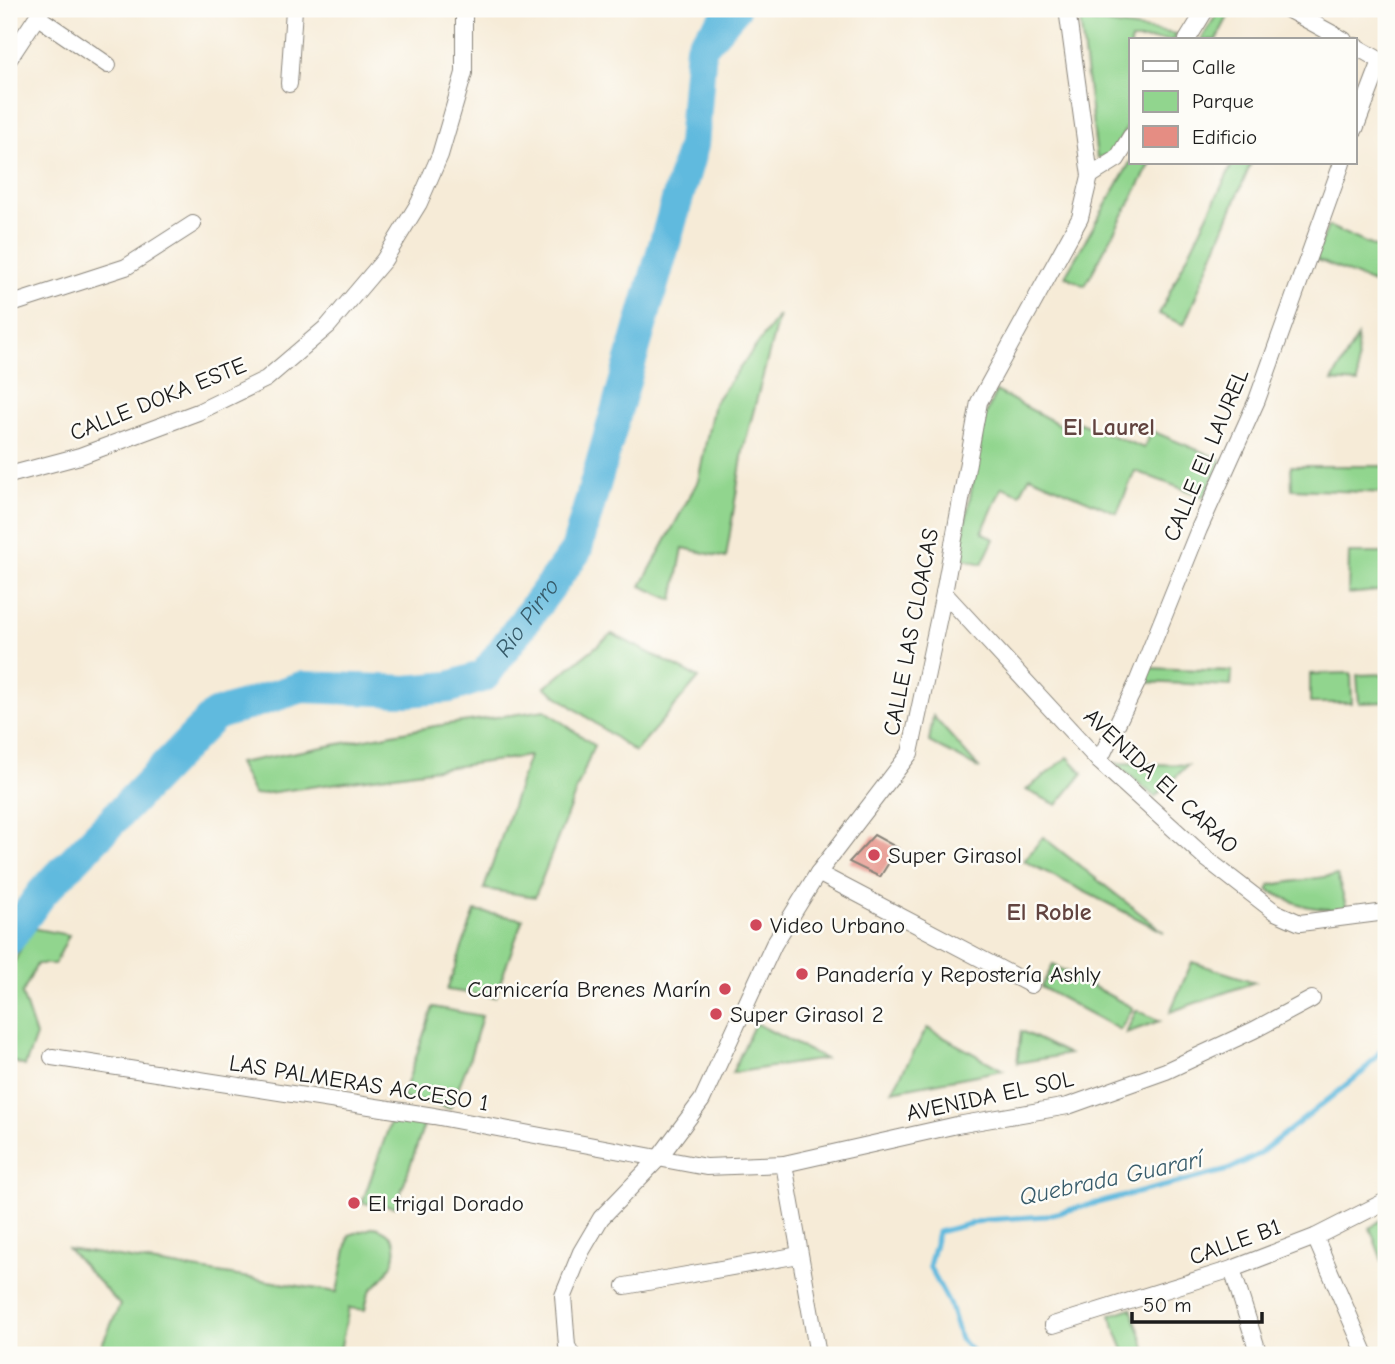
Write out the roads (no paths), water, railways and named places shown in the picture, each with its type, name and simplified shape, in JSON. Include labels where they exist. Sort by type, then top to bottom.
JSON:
[{"type":"street","points":[[289,83],[294,9]]},
{"type":"street","name":"CALLE DOKA ESTE","points":[[9,475],[80,456],[198,412],[267,379],[328,326],[384,260],[419,203],[440,155],[464,73],[464,9]]},
{"type":"street","name":"CALLE LAS CLOACAS","points":[[572,1355],[567,1346],[563,1296],[581,1252],[601,1218],[658,1159],[702,1100],[774,944],[818,873],[910,753],[944,593],[979,402],[1080,218],[1090,176],[1067,9]]},
{"type":"street","points":[[1187,38],[1206,9]]},
{"type":"street","points":[[1287,9],[1340,38]]},
{"type":"street","points":[[9,59],[40,13],[107,65]]},
{"type":"street","points":[[1356,47],[1384,61],[1356,127]]},
{"type":"street","points":[[1090,176],[1117,159],[1129,139]]},
{"type":"street","name":"CALLE EL LAUREL","points":[[1099,761],[1136,685],[1199,529],[1257,400],[1342,164]]},
{"type":"street","points":[[9,305],[126,267],[193,224]]},
{"type":"street","name":"AVENIDA EL CARAO","points":[[944,593],[1099,761],[1208,860],[1275,912],[1300,923],[1386,912]]},
{"type":"street","points":[[818,873],[1031,985]]},
{"type":"street","name":"AVENIDA EL SOL","points":[[658,1159],[706,1167],[784,1164],[957,1125],[1068,1106],[1166,1071],[1254,1031],[1312,999]]},
{"type":"street","name":"LAS PALMERAS ACCESO 1","points":[[52,1057],[434,1116],[658,1159]]},
{"type":"street","points":[[784,1164],[817,1355]]},
{"type":"street","name":"CALLE B1","points":[[1053,1325],[1232,1269],[1315,1237],[1386,1201]]},
{"type":"street","points":[[1315,1237],[1366,1355]]},
{"type":"street","points":[[625,1286],[799,1255]]},
{"type":"street","points":[[1232,1269],[1259,1355]]},
{"type":"waterway","name":"Rio Pirro","points":[[9,939],[42,893],[215,715],[302,687],[407,691],[450,687],[484,676],[576,551],[693,145],[701,47],[734,9]]},
{"type":"waterway","name":"Quebrada Guararí","points":[[976,1355],[960,1339],[949,1303],[929,1266],[938,1232],[985,1220],[1045,1216],[1228,1170],[1259,1154],[1363,1072],[1386,1044]]},
{"type":"place","name":"Super Girasol","points":[[874,855]]},
{"type":"place","name":"Video Urbano","points":[[756,925]]},
{"type":"place","name":"Panadería y Repostería Ashly","points":[[802,974]]},
{"type":"place","name":"Carnicería Brenes Marín","points":[[725,989]]},
{"type":"place","name":"Super Girasol 2","points":[[716,1014]]},
{"type":"place","name":"El trigal Dorado","points":[[354,1203]]},
{"type":"district","name":"El Laurel","points":[[1109,427]]},
{"type":"district","name":"El Roble","points":[[1049,912]]}]
